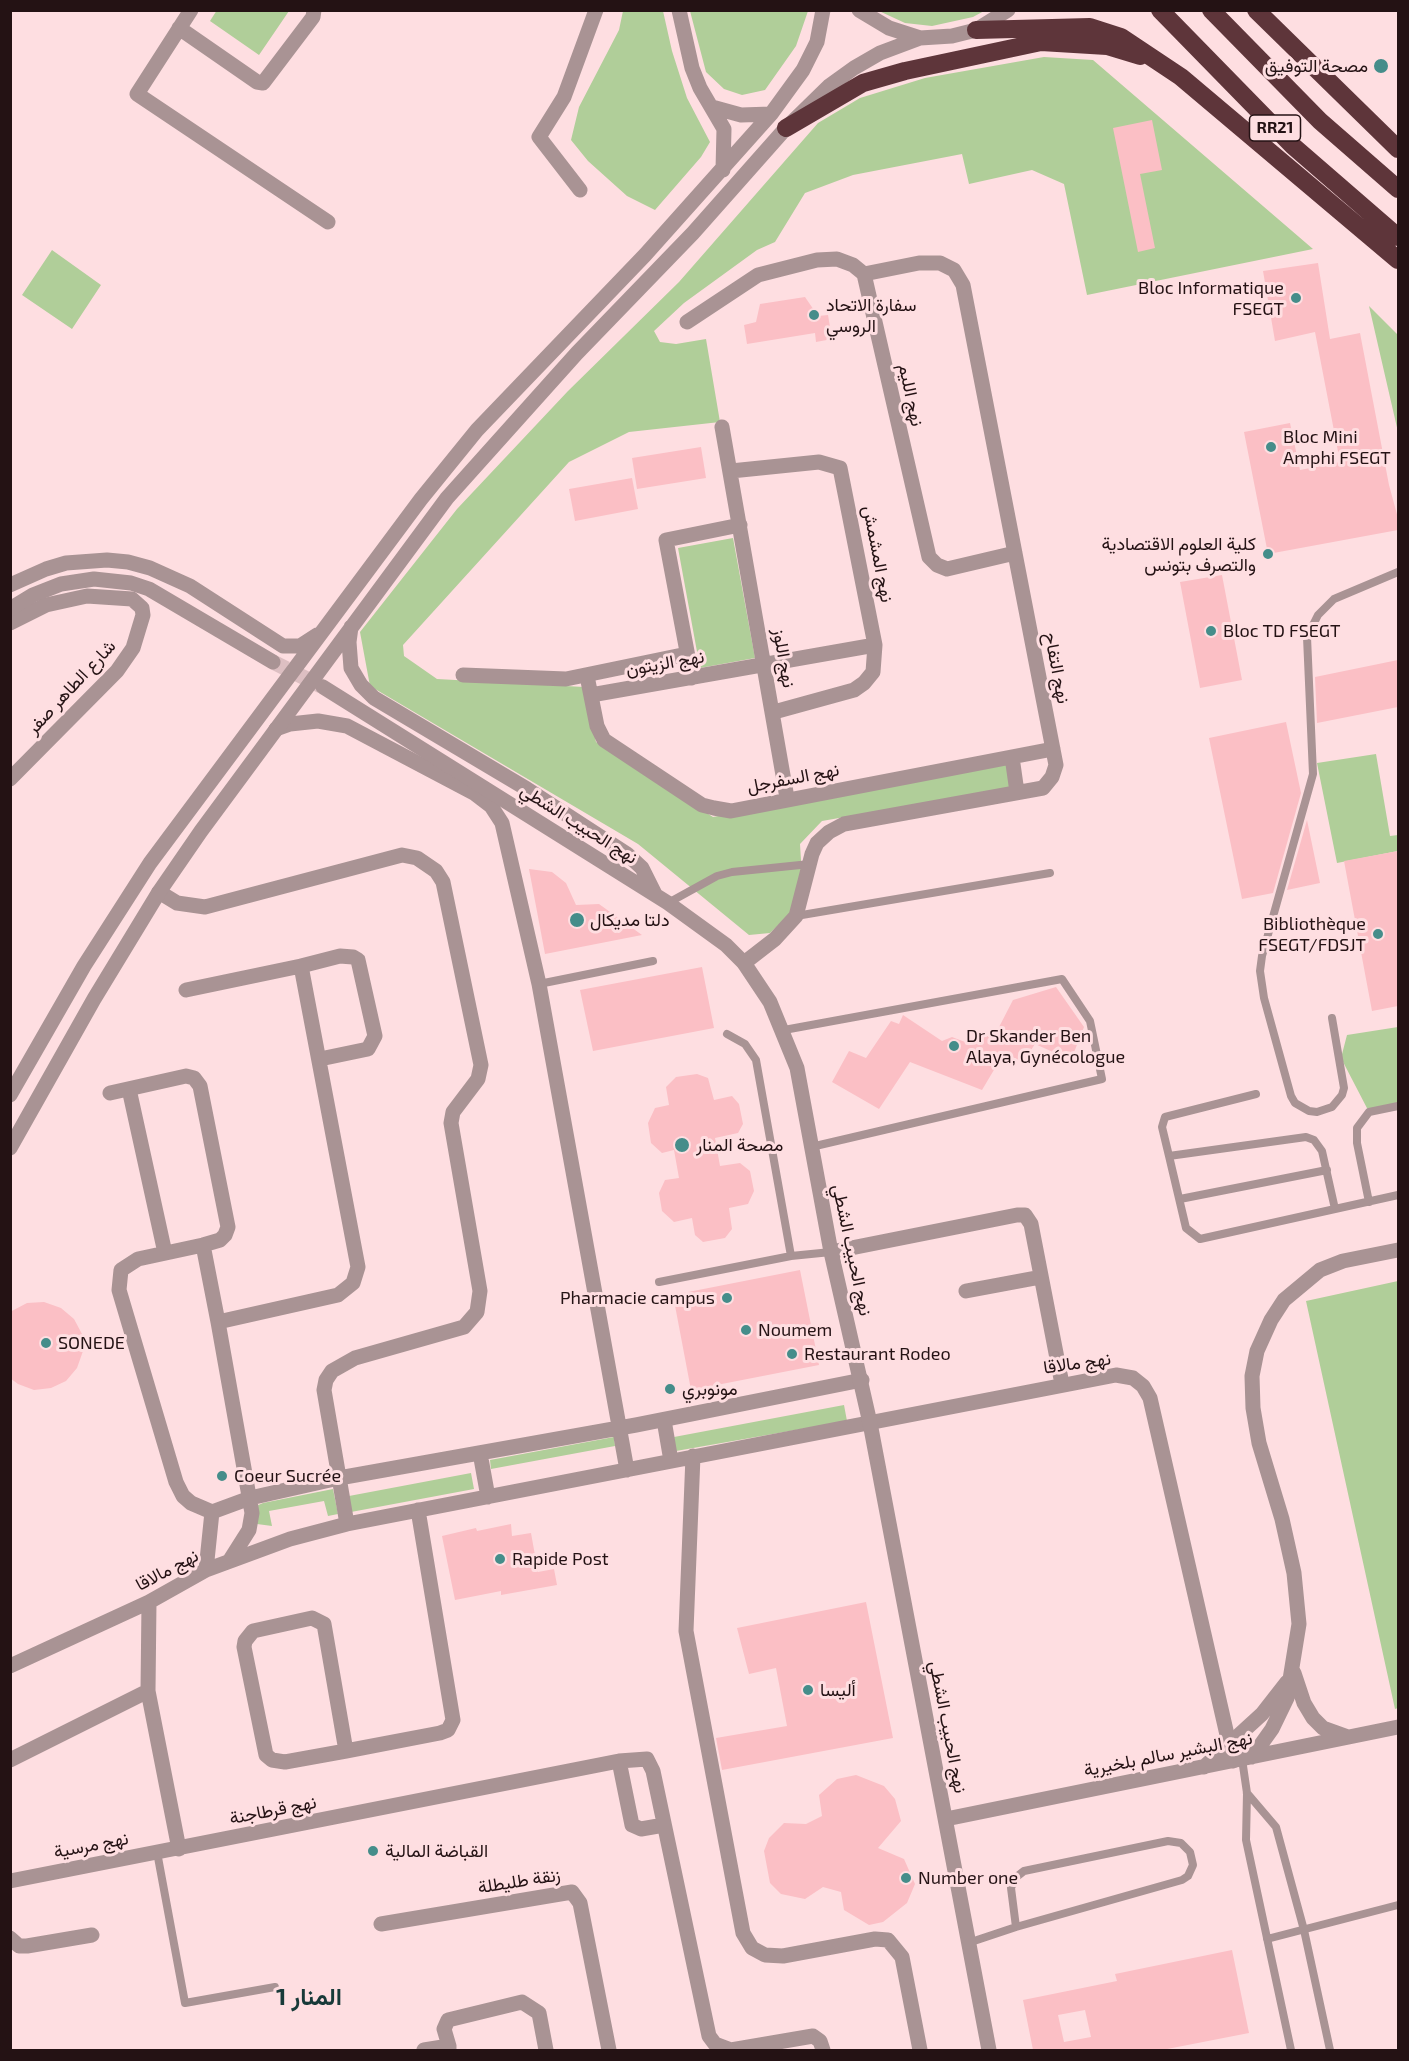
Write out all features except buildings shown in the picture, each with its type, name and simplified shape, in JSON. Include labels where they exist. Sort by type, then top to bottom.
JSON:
[{"type":"highway","name":"RR21","points":[[1160,10],[1293,146],[1398,237]]},
{"type":"highway","name":"RR21","points":[[1211,10],[1320,121],[1398,189]]},
{"type":"highway","points":[[1256,10],[1398,149]]},
{"type":"highway","points":[[976,30],[1090,27],[1121,37],[1163,64],[1398,260]]},
{"type":"highway","points":[[786,128],[863,83],[905,71],[1041,42],[1107,46],[1163,64]]},
{"type":"street","points":[[191,10],[137,94],[328,222]]},
{"type":"street","points":[[179,28],[257,82],[263,83],[313,17],[314,10]]},
{"type":"street","points":[[580,190],[539,136],[564,97],[596,10]]},
{"type":"street","points":[[679,10],[692,68],[724,129],[723,170]]},
{"type":"street","points":[[10,1095],[84,966],[150,863],[329,626],[421,499],[477,430],[723,170],[771,114],[802,70],[817,42],[823,10]]},
{"type":"street","points":[[859,10],[889,28],[920,38]]},
{"type":"street","points":[[10,1148],[93,999],[159,892],[201,831],[447,498],[556,376],[700,225],[786,128],[829,86],[880,53],[920,38],[952,36],[976,30],[1008,10]]},
{"type":"street","points":[[712,107],[741,115],[771,114]]},
{"type":"street","points":[[687,322],[758,275],[786,266],[837,259],[864,274]]},
{"type":"street","name":"نهج التفاح","points":[[744,963],[774,939],[796,916],[817,843],[829,832],[844,824],[1043,788],[1048,784],[1056,765],[959,277],[954,270],[940,263],[919,263],[864,274]]},
{"type":"street","name":"نهج الليم","points":[[864,274],[929,557],[937,565],[947,569],[1015,553]]},
{"type":"street","name":"نهج اللوز","points":[[722,427],[774,712],[787,798]]},
{"type":"street","name":"نهج المشمش","points":[[731,471],[819,462],[840,468],[875,645]]},
{"type":"street","points":[[692,678],[666,540],[740,525]]},
{"type":"street","points":[[10,585],[46,568],[66,563],[128,562],[160,572],[190,586],[283,646],[308,642],[329,626]]},
{"type":"street","points":[[10,597],[44,582],[113,580],[149,589],[273,662]]},
{"type":"street","points":[[10,609],[46,589],[76,581]]},
{"type":"street","name":"شارع الطاهر صفر","points":[[10,623],[46,605],[87,596],[132,599],[142,608],[143,615],[133,648],[117,671],[10,779]]},
{"type":"street","points":[[351,627],[349,642],[351,668],[361,685],[374,698],[527,789],[627,854],[642,868],[662,898]]},
{"type":"street","points":[[765,665],[875,645],[873,672],[854,690],[774,712]]},
{"type":"street","name":"نهج الزيتون","points":[[463,675],[530,680],[587,676],[687,654]]},
{"type":"street","name":"نهج الزيتون","points":[[591,695],[765,665]]},
{"type":"street","points":[[587,676],[591,695]]},
{"type":"street","name":"نهج الحبيب الشطي","points":[[323,687],[662,898],[726,945],[744,963],[771,1002],[784,1030],[797,1068],[831,1252],[862,1380],[971,1942],[989,2050]]},
{"type":"street","name":"نهج السفرجل","points":[[591,695],[597,726],[604,740],[702,805],[731,811],[787,798],[1053,749]]},
{"type":"street","points":[[276,729],[290,724],[318,721],[347,726],[474,793],[491,806],[502,823],[539,984],[627,1470]]},
{"type":"street","points":[[1012,757],[1017,792]]},
{"type":"street","points":[[159,892],[177,903],[205,907],[402,855],[417,858],[436,871],[443,882],[481,1065],[478,1079],[453,1112],[451,1123],[480,1291],[477,1312],[464,1327],[355,1358],[332,1371],[324,1390],[347,1524]]},
{"type":"street","points":[[186,990],[340,956],[353,957],[358,960],[375,1036],[368,1049],[320,1059]]},
{"type":"street","points":[[218,1322],[338,1295],[353,1283],[358,1267],[301,966]]},
{"type":"street","points":[[110,1093],[186,1076],[194,1078],[200,1086],[228,1227],[220,1240],[138,1259],[121,1270],[119,1290],[176,1482],[183,1496],[191,1503],[212,1512],[250,1498],[339,1478],[664,1420],[862,1380]]},
{"type":"street","points":[[129,1089],[165,1253]]},
{"type":"street","points":[[831,1252],[1022,1215],[1031,1224],[1062,1384]]},
{"type":"street","points":[[203,1245],[250,1498],[249,1530],[230,1560]]},
{"type":"street","points":[[1242,1759],[1283,1708],[1292,1672],[1299,1624],[1298,1598],[1282,1519],[1258,1443],[1253,1408],[1252,1376],[1257,1351],[1271,1320],[1284,1300],[1320,1270],[1343,1261],[1398,1250]]},
{"type":"street","points":[[966,1291],[1041,1277]]},
{"type":"street","name":"نهج مالاقا","points":[[10,1666],[149,1602],[206,1570],[230,1560],[347,1524],[1116,1375],[1133,1378],[1143,1386],[1150,1398],[1230,1742],[1242,1759]]},
{"type":"street","points":[[664,1420],[671,1461]]},
{"type":"street","points":[[480,1453],[488,1497]]},
{"type":"street","points":[[693,1456],[686,1631],[743,1933],[752,1948],[765,1955],[783,1956],[875,1939],[888,1940],[902,1957],[920,2050]]},
{"type":"street","points":[[346,1751],[324,1624],[312,1618],[248,1634],[244,1647],[266,1755],[277,1762],[285,1762],[346,1751],[440,1733],[451,1726],[453,1720],[418,1510]]},
{"type":"street","points":[[206,1570],[212,1512]]},
{"type":"street","points":[[149,1602],[147,1691],[179,1849]]},
{"type":"street","points":[[1292,1672],[1304,1703],[1313,1718],[1323,1728],[1348,1737]]},
{"type":"street","points":[[1204,1767],[1268,1707],[1292,1672]]},
{"type":"street","points":[[10,1760],[147,1691]]},
{"type":"street","name":"نهج البشير سالم بلخيرية","points":[[946,1819],[1398,1727]]},
{"type":"street","name":"نهج قرطاجنة","points":[[179,1849],[641,1758],[650,1762],[709,2036],[715,2044],[730,2050],[781,2045],[813,2036],[820,2041],[823,2050]]},
{"type":"street","points":[[619,1761],[632,1825],[641,1829],[664,1824]]},
{"type":"street","name":"نهج مرسية","points":[[10,1881],[179,1849]]},
{"type":"street","name":"زنقة طليطلة","points":[[381,1924],[572,1892],[580,1903],[609,2050]]},
{"type":"street","points":[[10,1938],[19,1946],[27,1946],[92,1935]]},
{"type":"street","points":[[424,2050],[449,2048],[444,2029],[448,2020],[522,2002],[538,2013],[546,2050]]},
{"type":"lane","points":[[1332,1018],[1344,1088],[1338,1102],[1332,1107],[1309,1112],[1295,1103],[1291,1096],[1264,998],[1260,971],[1262,956],[1313,774],[1307,638],[1318,615],[1334,599],[1398,573]]},
{"type":"lane","points":[[662,898],[732,872],[810,864]]},
{"type":"lane","points":[[796,916],[1050,873]]},
{"type":"lane","points":[[539,984],[653,962]]},
{"type":"lane","points":[[784,1030],[1062,979],[1090,1021],[1102,1079],[811,1147]]},
{"type":"lane","points":[[727,1034],[745,1044],[756,1060],[791,1256]]},
{"type":"lane","points":[[1256,1094],[1168,1115],[1162,1127],[1186,1228],[1190,1234],[1200,1239],[1398,1195]]},
{"type":"lane","points":[[1369,1202],[1357,1143],[1357,1128],[1369,1112],[1398,1106]]},
{"type":"lane","points":[[1169,1156],[1306,1137],[1314,1140],[1322,1151],[1335,1209]]},
{"type":"lane","points":[[1180,1199],[1327,1170]]},
{"type":"lane","points":[[659,1282],[791,1256],[831,1252]]},
{"type":"lane","points":[[1242,1759],[1247,1793],[1246,1840],[1292,2050]]},
{"type":"lane","points":[[1247,1793],[1276,1827],[1305,1930],[1330,2050]]},
{"type":"lane","points":[[971,1942],[1182,1880],[1188,1876],[1193,1864],[1190,1852],[1181,1843],[1168,1841],[1024,1871],[1015,1878],[1011,1888],[1016,1927]]},
{"type":"lane","points":[[157,1852],[185,2003],[275,1987]]},
{"type":"lane","points":[[1267,1939],[1398,1905]]},
{"type":"green space","points":[[217,10],[289,11],[259,55],[210,21]]},
{"type":"green space","points":[[690,10],[808,11],[796,46],[765,90],[742,95],[724,89],[706,72]]},
{"type":"green space","points":[[623,11],[663,11],[672,51],[687,98],[710,142],[701,157],[655,210],[627,196],[588,161],[571,140],[579,107],[619,30]]},
{"type":"green space","points":[[879,11],[984,11],[973,17],[932,26],[905,23]]},
{"type":"green space","points":[[1044,57],[1093,60],[1313,249],[1087,295],[1064,184],[1032,170],[969,184],[962,154],[853,175],[805,193],[775,242],[757,250],[684,303],[654,331],[660,342],[676,344],[706,339],[720,422],[629,432],[569,462],[403,645],[404,656],[437,679],[584,687],[596,742],[713,817],[1006,763],[1010,788],[822,821],[800,844],[802,877],[790,914],[770,933],[749,935],[638,844],[370,686],[360,632],[457,509],[568,391],[679,282],[818,123],[860,98],[925,78]]},
{"type":"green space","points":[[52,250],[101,285],[72,329],[22,295]]},
{"type":"green space","points":[[1369,306],[1398,335],[1398,432]]},
{"type":"green space","points":[[733,538],[755,658],[700,668],[678,548]]},
{"type":"green space","points":[[1376,754],[1390,836],[1398,835],[1398,851],[1337,863],[1317,763]]},
{"type":"green space","points":[[1398,1027],[1398,1106],[1369,1112],[1341,1058],[1347,1035]]},
{"type":"green space","points":[[1398,1281],[1398,1708],[1395,1709],[1306,1301]]},
{"type":"green space","points":[[844,1405],[847,1421],[676,1451],[674,1437]]},
{"type":"green space","points":[[614,1437],[615,1446],[491,1469],[490,1460]]},
{"type":"green space","points":[[471,1473],[474,1489],[351,1512],[349,1496]]},
{"type":"green space","points":[[333,1489],[338,1514],[328,1516],[324,1501],[269,1511],[272,1526],[257,1524],[254,1507],[263,1503]]},
{"type":"tunnel","points":[[273,662],[321,686]]},
{"type":"place","name":"مصحة التوفيق","points":[[1381,66]]},
{"type":"place","name":"Bloc Informatique FSEGT","points":[[1296,298]]},
{"type":"place","name":"سفارة الاتحاد الروسي","points":[[814,315]]},
{"type":"place","name":"Bloc Mini Amphi FSEGT","points":[[1271,447]]},
{"type":"place","name":"كلية العلوم الاقتصادية والتصرف بتونس","points":[[1268,554]]},
{"type":"place","name":"Bloc TD FSEGT","points":[[1211,631]]},
{"type":"place","name":"دلتا مديكال","points":[[577,920]]},
{"type":"place","name":"Bibliothèque FSEGT/FDSJT","points":[[1378,934]]},
{"type":"place","name":"Dr Skander Ben Alaya, Gynécologue","points":[[954,1046]]},
{"type":"place","name":"مصحة المنار","points":[[682,1145]]},
{"type":"place","name":"Pharmacie campus","points":[[727,1298]]},
{"type":"place","name":"Noumem","points":[[746,1330]]},
{"type":"place","name":"SONEDE","points":[[46,1343]]},
{"type":"place","name":"Restaurant Rodeo","points":[[792,1354]]},
{"type":"place","name":"مونوبري","points":[[670,1389]]},
{"type":"place","name":"Coeur Sucrée","points":[[222,1476]]},
{"type":"place","name":"Rapide Post","points":[[500,1559]]},
{"type":"place","name":"أليسا","points":[[808,1690]]},
{"type":"place","name":"القباضة المالية","points":[[373,1851]]},
{"type":"place","name":"Number one","points":[[906,1878]]},
{"type":"district","name":"المنار 1","points":[[309,1997]]}]
